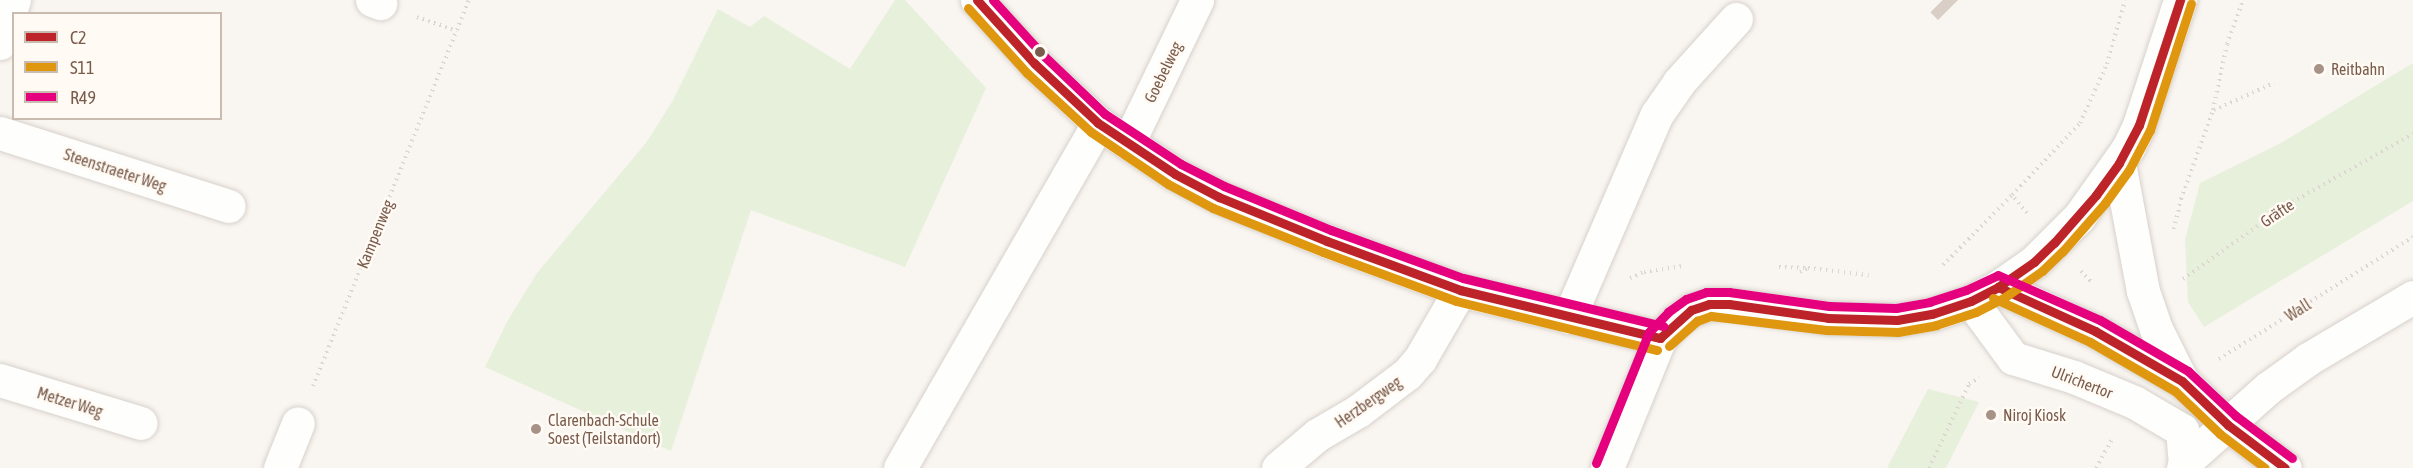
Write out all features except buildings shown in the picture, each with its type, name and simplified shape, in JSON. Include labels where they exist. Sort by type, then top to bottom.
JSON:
[{"type":"street","points":[[0,43],[14,0]]},
{"type":"street","points":[[977,0],[1035,64],[1098,123],[1175,174],[1219,196],[1327,241],[1460,290],[1660,338]]},
{"type":"street","name":"Goebelweg","points":[[1128,143],[1197,0]]},
{"type":"street","points":[[1607,468],[1660,338],[1676,321],[1691,310],[1709,304],[1729,304],[1828,318],[1897,320],[1932,314],[1985,294],[2034,262],[2090,203],[2119,163],[2139,125],[2180,0]]},
{"type":"street","points":[[1569,317],[1657,114],[1679,82],[1736,19]]},
{"type":"street","points":[[900,468],[1098,123]]},
{"type":"street","name":"Steenstraeter Weg","points":[[0,133],[229,206]]},
{"type":"street","points":[[2119,163],[2143,291],[2156,330],[2182,381]]},
{"type":"street","name":"Herzbergweg","points":[[1278,468],[1317,435],[1358,411],[1407,374],[1420,358],[1460,290]]},
{"type":"street","points":[[1985,294],[2095,331],[2182,381],[2228,425],[2285,468]]},
{"type":"street","points":[[1985,294],[2013,358]]},
{"type":"street","points":[[2184,465],[2268,388],[2308,359],[2413,297]]},
{"type":"street","name":"Ulrichertor","points":[[2013,358],[2074,377],[2134,402],[2182,430],[2184,465]]},
{"type":"street","name":"Metzer Weg","points":[[0,380],[141,423]]},
{"type":"street","points":[[280,468],[298,423]]},
{"type":"path","name":"Kampenweg","points":[[298,423],[469,0]]},
{"type":"path","points":[[1937,271],[1967,244],[2080,123],[2107,64],[2125,0]]},
{"type":"path","points":[[2174,231],[2181,199],[2213,110],[2227,44],[2243,0]]},
{"type":"path","points":[[417,17],[457,31]]},
{"type":"path","points":[[2213,110],[2274,83]]},
{"type":"path","name":"Gräfte","points":[[2143,291],[2174,284],[2287,205],[2413,134]]},
{"type":"path","points":[[2012,195],[2054,243]]},
{"type":"path","name":"Wall","points":[[2182,381],[2413,237]]},
{"type":"path","points":[[1798,272],[1808,268],[1874,276]]},
{"type":"path","points":[[1929,468],[1969,384],[2013,358]]},
{"type":"green space","points":[[895,0],[905,0],[986,88],[905,267],[751,210],[671,451],[485,367],[507,322],[537,273],[646,143],[672,102],[718,9],[750,27],[764,16],[850,69]]},
{"type":"green space","points":[[2413,63],[2413,201],[2204,327],[2188,302],[2185,240],[2200,183],[2281,143]]},
{"type":"green space","points":[[1928,389],[1979,402],[1946,468],[1887,468]]},
{"type":"tunnel","points":[[1942,0],[1950,8]]},
{"type":"transit line","name":"C2","points":[[977,0],[1035,64],[1098,123],[1175,174],[1219,197],[1327,241],[1460,290],[1660,338]]},
{"type":"transit line","name":"R49","points":[[993,0],[1044,56],[1105,114],[1181,164],[1224,186],[1331,230],[1463,278],[1663,326]]},
{"type":"transit line","name":"C2","points":[[1660,338],[1691,310],[1709,304],[1729,304],[1828,318],[1897,320],[1932,314],[1971,301],[1998,287],[2034,262],[2054,243],[2096,195],[2119,163],[2139,125],[2180,0]]},
{"type":"transit line","name":"S11","points":[[1669,346],[1697,321],[1711,316],[1826,330],[1898,332],[1936,325],[1976,312],[2005,297],[2042,271],[2062,252],[2105,203],[2129,170],[2150,130],[2191,4]]},
{"type":"transit line","name":"S11","points":[[968,8],[1027,73],[1091,132],[1168,184],[1213,208],[1456,301],[1657,350]]},
{"type":"transit line","name":"R49","points":[[1596,463],[1649,332],[1668,312],[1686,299],[1706,292],[1729,292],[1829,306],[1896,308],[1929,302],[1966,290],[1998,275],[2100,320],[2188,371],[2236,416],[2292,458]]},
{"type":"transit line","name":"C2","points":[[1998,287],[2095,331],[2182,381],[2228,425],[2285,468]]},
{"type":"transit line","name":"S11","points":[[1993,298],[2090,342],[2175,391],[2220,434],[2265,468]]},
{"type":"place","name":"Reitbahn","points":[[2319,69]]},
{"type":"place","name":"Niroj Kiosk","points":[[1991,415]]},
{"type":"place","name":"Clarenbach-Schule Soest (Teilstandort)","points":[[536,429]]}]
